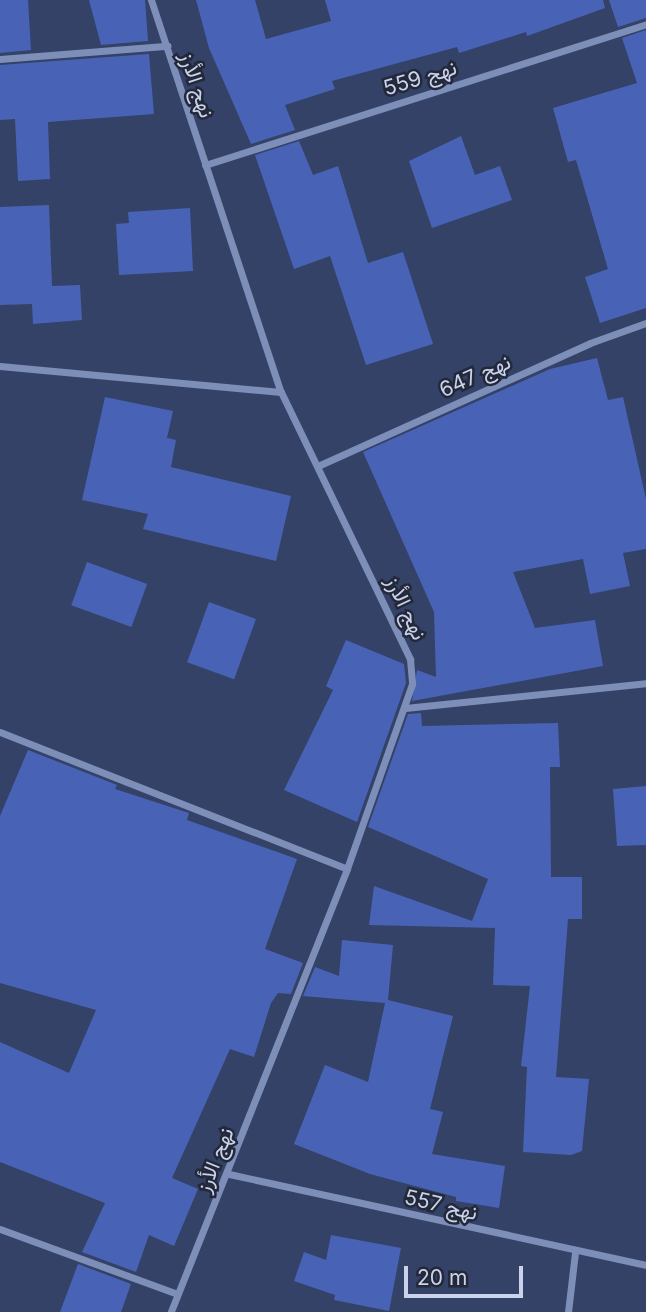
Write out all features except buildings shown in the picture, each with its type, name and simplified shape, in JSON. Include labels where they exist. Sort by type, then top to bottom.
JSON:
[{"type":"street","name":"نهج الأرز","points":[[151,0],[281,391],[320,465],[410,659],[412,684],[347,869],[229,1174],[171,1312]]},
{"type":"street","name":"نهج 559","points":[[205,165],[646,24]]},
{"type":"street","points":[[0,59],[167,46]]},
{"type":"street","name":"نهج 647","points":[[320,465],[590,343],[646,323]]},
{"type":"street","points":[[0,366],[281,391]]},
{"type":"street","points":[[405,708],[646,683]]},
{"type":"street","points":[[0,732],[347,869]]},
{"type":"street","name":"نهج 557","points":[[229,1174],[575,1252],[646,1265]]},
{"type":"street","points":[[0,1228],[178,1294]]},
{"type":"street","points":[[568,1312],[575,1252]]}]
